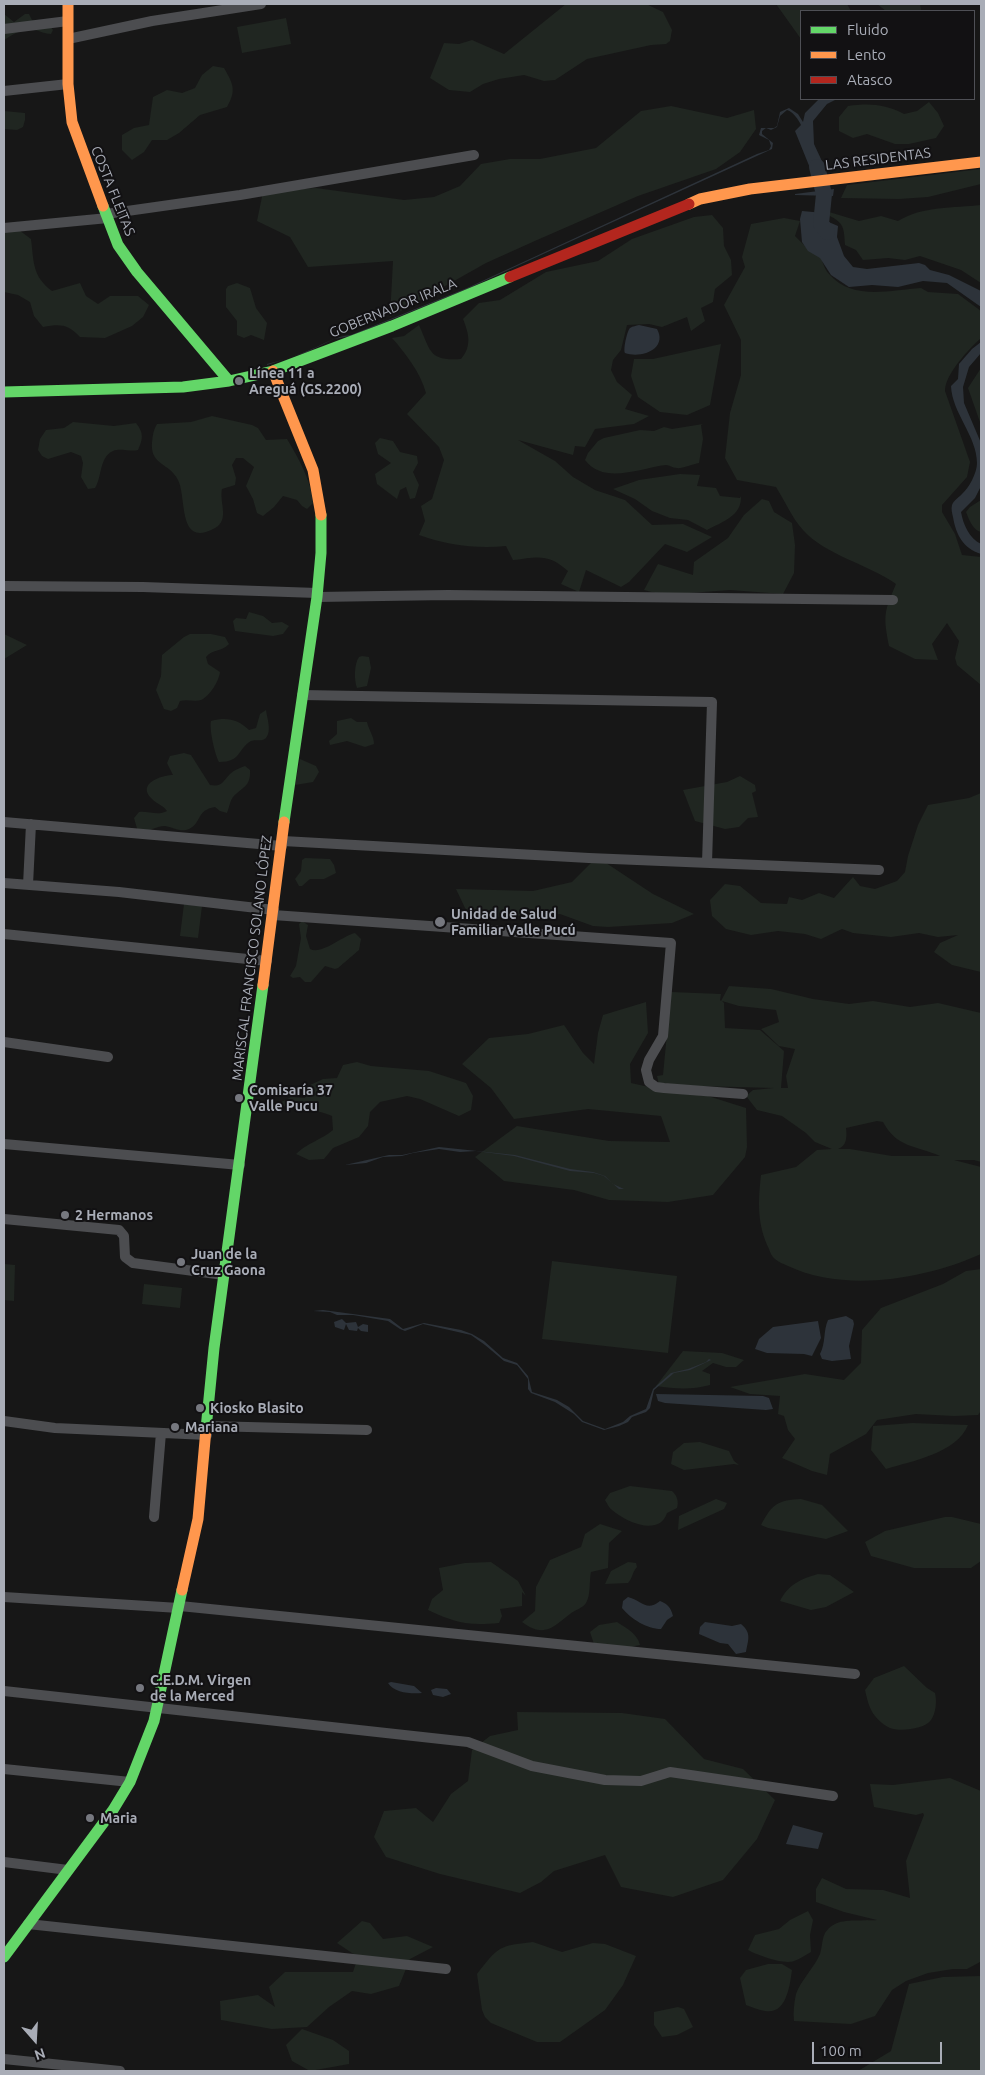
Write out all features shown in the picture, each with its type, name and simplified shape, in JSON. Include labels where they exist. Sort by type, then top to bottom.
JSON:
[{"type":"main road","name":"COSTA FLEITAS","points":[[68,4],[68,84],[72,122],[75,135],[118,245],[137,272],[228,381]]},
{"type":"main road","name":"LAS RESIDENTAS","points":[[779,186],[981,162]]},
{"type":"main road","name":"GOBERNADOR IRALA","points":[[4,392],[183,387],[228,381],[273,371],[401,322],[700,199],[720,194],[779,186]]},
{"type":"main road","name":"MARISCAL FRANCISCO SOLANO LÓPEZ","points":[[4,1956],[113,1810],[130,1782],[147,1742],[157,1708],[199,1511],[208,1430],[214,1348],[317,595],[322,536],[322,516],[318,490],[306,449],[273,371]]},
{"type":"street","points":[[68,39],[152,21],[261,4]]},
{"type":"street","points":[[4,29],[68,20]]},
{"type":"street","points":[[4,91],[68,84]]},
{"type":"street","points":[[4,228],[107,216],[474,155]]},
{"type":"street","points":[[4,586],[143,587],[317,595],[894,600]]},
{"type":"street","points":[[302,696],[712,702],[707,862]]},
{"type":"street","points":[[4,822],[283,843],[879,870]]},
{"type":"street","points":[[28,885],[31,824]]},
{"type":"street","points":[[4,883],[119,892],[273,912],[671,944],[663,1036],[649,1060],[646,1070],[648,1079],[652,1084],[664,1088],[743,1094]]},
{"type":"street","points":[[4,934],[267,961]]},
{"type":"street","points":[[4,1042],[108,1057]]},
{"type":"street","points":[[4,1144],[240,1165]]},
{"type":"street","points":[[4,1219],[119,1230],[124,1236],[126,1257],[133,1263],[224,1275]]},
{"type":"street","points":[[4,1421],[55,1428],[161,1433],[208,1430],[367,1430]]},
{"type":"street","points":[[154,1517],[161,1433]]},
{"type":"street","points":[[4,1597],[179,1607],[856,1674]]},
{"type":"street","points":[[4,1691],[468,1742],[532,1766],[605,1780],[641,1781],[670,1772],[833,1796]]},
{"type":"street","points":[[4,1769],[130,1782]]},
{"type":"street","points":[[4,1862],[68,1870]]},
{"type":"street","points":[[28,1924],[446,1969]]},
{"type":"street","points":[[4,2059],[120,2071]]},
{"type":"shaded area","points":[[566,4],[646,4],[663,12],[672,30],[670,41],[666,44],[651,45],[587,59],[555,80],[544,81],[524,75],[483,84],[470,92],[449,90],[430,78],[444,43],[459,44],[472,40],[504,54]]},
{"type":"shaded area","points":[[776,4],[847,4],[850,10],[800,10],[800,38]]},
{"type":"shaded area","points":[[877,4],[920,4],[921,10],[885,10]]},
{"type":"shaded area","points":[[4,14],[14,22],[25,14],[29,14],[32,20],[44,22],[53,30],[51,34],[47,34],[35,30],[26,30],[4,40]]},
{"type":"shaded area","points":[[286,18],[291,44],[242,53],[237,27]]},
{"type":"shaded area","points":[[213,66],[224,68],[232,84],[232,97],[227,107],[200,115],[179,133],[167,140],[152,140],[144,152],[132,160],[122,150],[122,135],[134,128],[149,125],[153,97],[167,90],[182,93],[195,88],[202,75]]},
{"type":"shaded area","points":[[818,100],[835,100],[827,104],[813,121],[814,144],[827,172],[812,173],[795,131],[801,125],[791,112],[787,110],[780,116],[777,127],[771,130],[766,128],[777,126],[780,112],[789,108],[798,114],[803,122],[805,113]]},
{"type":"shaded area","points":[[929,102],[938,113],[944,126],[936,138],[909,144],[895,144],[867,134],[853,138],[839,131],[839,117],[848,106],[877,105],[904,114],[917,111]]},
{"type":"shaded area","points":[[671,106],[727,118],[754,110],[756,129],[740,152],[716,169],[638,196],[486,263],[390,317],[393,261],[308,267],[290,237],[257,221],[263,192],[316,188],[404,200],[434,197],[460,186],[481,164],[510,159],[540,159],[596,148],[641,111]]},
{"type":"shaded area","points":[[4,111],[25,113],[23,127],[17,130],[4,129]]},
{"type":"shaded area","points":[[761,128],[766,128],[762,131],[762,134],[773,143],[772,149],[467,289],[351,336],[334,339],[307,352],[293,357],[333,339],[351,335],[467,288],[769,150],[771,146],[769,140],[759,135]]},
{"type":"shaded area","points":[[981,169],[981,184],[928,197],[899,199],[841,198],[847,185]]},
{"type":"shaded area","points":[[834,189],[833,196],[795,195],[795,194]]},
{"type":"shaded area","points":[[981,205],[981,283],[961,270],[920,256],[905,260],[888,258],[863,260],[856,250],[845,245],[842,226],[828,215],[829,212],[859,221],[881,216],[898,221],[907,216],[928,210]]},
{"type":"shaded area","points":[[802,211],[824,213],[824,220],[838,226],[837,237],[844,256],[853,267],[867,269],[919,263],[925,265],[930,270],[949,275],[981,291],[981,307],[947,283],[923,281],[898,287],[872,285],[849,287],[831,275],[820,258],[808,251],[802,242],[800,219]]},
{"type":"shaded area","points":[[712,215],[723,228],[724,246],[731,260],[732,275],[715,289],[713,302],[701,308],[705,321],[691,331],[687,317],[662,327],[649,324],[627,325],[621,350],[613,360],[611,370],[617,382],[632,395],[625,409],[649,416],[634,424],[595,429],[585,447],[575,446],[573,455],[518,440],[555,461],[573,477],[595,490],[625,500],[652,525],[683,524],[712,537],[687,552],[665,544],[629,582],[621,587],[586,570],[579,592],[561,584],[568,571],[554,561],[536,557],[513,560],[506,546],[462,545],[419,535],[425,521],[421,506],[432,499],[444,460],[439,447],[407,414],[426,393],[412,364],[392,338],[404,336],[419,325],[432,353],[443,358],[461,359],[468,345],[467,330],[463,319],[479,303],[500,300],[546,272],[598,261],[632,239],[694,217]]},
{"type":"shaded area","points":[[784,218],[800,221],[795,236],[809,250],[819,253],[824,267],[829,274],[849,288],[860,291],[884,292],[921,288],[928,292],[958,294],[981,311],[981,338],[959,362],[946,384],[945,391],[970,462],[967,477],[942,505],[942,512],[955,534],[962,555],[981,557],[981,685],[957,665],[955,658],[959,641],[947,623],[932,644],[938,660],[915,659],[889,646],[885,620],[889,601],[896,584],[812,539],[795,520],[776,487],[737,480],[725,458],[730,413],[741,375],[741,340],[724,305],[745,267],[742,257],[751,224]]},
{"type":"shaded area","points":[[4,230],[19,230],[31,239],[37,274],[52,291],[80,283],[86,296],[98,304],[110,296],[138,296],[149,305],[143,317],[132,326],[105,338],[80,337],[63,326],[43,327],[34,316],[30,302],[18,295],[4,292]]},
{"type":"shaded area","points":[[237,283],[250,288],[256,308],[267,323],[264,340],[251,335],[244,338],[237,335],[237,321],[226,307],[226,289],[228,286]]},
{"type":"shaded area","points":[[639,325],[657,329],[659,342],[651,351],[645,353],[631,355],[625,353],[625,345],[630,328]]},
{"type":"shaded area","points":[[981,342],[981,353],[969,367],[963,387],[964,403],[981,443],[981,486],[975,498],[961,512],[967,530],[981,544],[981,554],[969,548],[961,540],[956,530],[952,512],[953,503],[970,484],[976,471],[977,463],[973,443],[955,406],[951,386],[958,379],[959,364]]},
{"type":"shaded area","points":[[721,344],[710,405],[687,415],[660,412],[638,397],[631,376],[634,359],[653,359]]},
{"type":"shaded area","points":[[981,368],[981,425],[968,388]]},
{"type":"shaded area","points":[[212,416],[252,425],[258,428],[266,440],[287,439],[307,478],[313,503],[307,509],[297,500],[283,496],[263,516],[257,513],[253,499],[246,486],[254,467],[243,458],[236,458],[232,465],[236,478],[235,485],[222,489],[222,520],[215,528],[203,533],[194,532],[189,527],[186,518],[178,480],[154,456],[152,442],[157,424],[191,422]]},
{"type":"shaded area","points":[[73,422],[114,426],[136,423],[142,436],[141,443],[138,450],[116,450],[108,454],[95,488],[88,489],[81,477],[83,463],[81,456],[71,452],[48,459],[42,456],[38,450],[40,439],[46,430],[64,428]]},
{"type":"shaded area","points":[[703,424],[701,425],[703,439],[699,463],[679,468],[666,465],[623,473],[612,473],[602,472],[593,468],[585,460],[598,441],[604,438],[640,430],[654,431],[664,427],[672,429]]},
{"type":"shaded area","points":[[380,438],[393,441],[400,452],[417,456],[418,463],[413,472],[419,485],[415,498],[410,499],[406,487],[400,490],[397,499],[377,484],[375,474],[391,463],[378,454],[375,443]]},
{"type":"shaded area","points":[[680,474],[700,475],[697,486],[716,488],[720,496],[740,498],[741,496],[738,509],[730,518],[707,530],[688,520],[670,518],[652,511],[635,499],[613,489],[639,480]]},
{"type":"shaded area","points":[[762,499],[769,501],[774,512],[792,523],[795,545],[794,573],[783,594],[730,590],[663,595],[644,590],[658,564],[693,575],[694,562],[728,538],[744,515]]},
{"type":"shaded area","points":[[981,500],[981,532],[974,527],[966,512]]},
{"type":"shaded area","points":[[249,612],[263,616],[272,623],[282,622],[289,626],[283,634],[273,636],[235,631],[233,621],[236,618],[246,619]]},
{"type":"shaded area","points":[[4,634],[27,645],[4,659]]},
{"type":"shaded area","points":[[190,634],[211,634],[225,637],[229,644],[208,654],[206,657],[208,664],[220,672],[219,676],[208,695],[201,700],[180,701],[177,708],[171,711],[164,709],[156,690],[161,676],[162,655]]},
{"type":"shaded area","points":[[362,656],[369,657],[371,668],[367,686],[357,688],[355,668],[357,660]]},
{"type":"shaded area","points":[[266,710],[269,728],[266,738],[251,741],[232,760],[219,762],[213,742],[211,721],[232,720],[249,730],[256,728],[260,714]]},
{"type":"shaded area","points":[[351,718],[357,722],[367,722],[374,744],[365,747],[347,741],[330,745],[329,741],[337,734],[337,721]]},
{"type":"shaded area","points":[[184,753],[191,755],[210,785],[220,785],[237,769],[245,766],[250,770],[249,780],[233,797],[227,813],[215,807],[205,811],[193,826],[186,830],[165,826],[138,832],[134,818],[139,812],[157,813],[167,811],[148,794],[148,785],[162,777],[173,775],[167,763],[170,756]]},
{"type":"shaded area","points":[[300,759],[316,766],[319,772],[313,782],[295,785]]},
{"type":"shaded area","points":[[740,776],[755,785],[756,791],[752,793],[758,817],[748,818],[739,827],[725,829],[695,821],[683,790],[727,782]]},
{"type":"shaded area","points":[[981,793],[981,972],[952,965],[934,952],[940,943],[958,935],[938,937],[919,933],[891,937],[853,933],[842,929],[821,939],[805,934],[778,931],[751,935],[726,929],[712,916],[710,900],[725,884],[740,886],[761,903],[787,904],[789,897],[802,900],[819,893],[834,898],[853,877],[860,886],[875,889],[897,881],[905,872],[918,825],[928,805],[969,798]]},
{"type":"shaded area","points":[[597,857],[653,894],[694,914],[672,923],[608,927],[593,926],[560,914],[474,918],[465,908],[456,889],[533,891],[572,882]]},
{"type":"shaded area","points":[[305,858],[330,859],[336,873],[324,879],[310,879],[302,886],[299,886],[295,879],[301,871],[302,860]]},
{"type":"shaded area","points":[[184,904],[202,906],[198,938],[180,936]]},
{"type":"shaded area","points":[[302,921],[308,925],[306,936],[310,949],[315,950],[326,947],[355,933],[361,939],[359,950],[338,968],[325,966],[311,982],[305,982],[300,977],[293,978],[290,976],[296,966],[301,938],[299,924]]},
{"type":"shaded area","points":[[729,986],[771,989],[813,999],[849,1004],[873,1001],[910,1007],[938,1003],[981,1013],[981,1162],[954,1160],[981,1167],[981,1254],[959,1263],[911,1276],[860,1281],[834,1279],[810,1274],[779,1262],[774,1258],[765,1240],[760,1222],[759,1194],[761,1175],[796,1167],[817,1150],[832,1149],[815,1142],[782,1116],[757,1110],[746,1096],[753,1090],[774,1088],[659,1085],[657,1076],[663,1075],[671,992],[721,994],[721,1001]],"holes":[[[722,1001],[739,1006],[776,1010],[779,1022],[761,1029],[779,1046],[795,1049],[786,1076],[788,1088],[781,1088],[784,1051],[760,1030],[725,1028],[724,1003]],[[877,1121],[883,1122],[894,1137],[907,1145],[940,1156],[892,1156],[850,1149],[838,1149],[845,1143],[846,1128]]]},
{"type":"shaded area","points":[[646,1002],[648,1033],[630,1064],[631,1083],[671,1092],[708,1096],[746,1108],[747,1147],[745,1157],[713,1195],[668,1202],[609,1200],[574,1190],[504,1181],[475,1157],[517,1126],[609,1141],[670,1142],[661,1116],[588,1109],[514,1119],[491,1088],[462,1064],[489,1038],[528,1034],[564,1025],[583,1053],[594,1064],[598,1033],[603,1015]]},
{"type":"shaded area","points":[[357,1062],[371,1066],[429,1071],[466,1083],[473,1096],[471,1110],[459,1116],[420,1099],[407,1096],[380,1102],[370,1112],[368,1126],[359,1137],[333,1148],[324,1159],[309,1160],[296,1154],[333,1130],[332,1116],[278,1104],[291,1097],[305,1098],[310,1085],[323,1079],[337,1078],[343,1065]]},
{"type":"shaded area","points":[[439,1147],[515,1155],[570,1169],[593,1172],[605,1176],[611,1182],[604,1176],[594,1173],[570,1171],[514,1156],[476,1151],[460,1152],[439,1149],[402,1156],[383,1157],[366,1163],[345,1165],[389,1155],[402,1155]]},
{"type":"shaded area","points":[[552,1261],[677,1276],[668,1353],[542,1339]]},
{"type":"shaded area","points":[[4,1264],[15,1265],[14,1301],[4,1300]]},
{"type":"shaded area","points":[[981,1269],[981,1411],[978,1415],[916,1414],[877,1420],[866,1434],[830,1454],[827,1475],[812,1471],[782,1458],[795,1439],[788,1430],[784,1416],[778,1414],[780,1396],[750,1394],[730,1387],[805,1374],[844,1380],[861,1363],[862,1330],[881,1308],[943,1284],[966,1271]]},
{"type":"shaded area","points":[[144,1284],[182,1288],[180,1308],[142,1304]]},
{"type":"shaded area","points":[[323,1310],[390,1319],[403,1329],[424,1323],[472,1334],[484,1341],[503,1358],[517,1363],[528,1376],[532,1392],[557,1400],[569,1407],[583,1421],[605,1429],[623,1422],[630,1416],[646,1409],[653,1389],[671,1373],[688,1369],[709,1359],[711,1360],[690,1370],[674,1373],[654,1390],[650,1408],[646,1412],[632,1417],[628,1422],[619,1426],[604,1430],[582,1422],[574,1414],[555,1402],[531,1393],[528,1389],[528,1379],[517,1365],[504,1361],[471,1335],[423,1324],[405,1331],[388,1321],[313,1311]]},
{"type":"shaded area","points":[[846,1316],[853,1320],[854,1324],[849,1346],[851,1359],[832,1361],[822,1359],[820,1354],[828,1320]]},
{"type":"shaded area","points":[[342,1319],[346,1323],[356,1322],[358,1327],[363,1324],[368,1325],[368,1332],[361,1331],[358,1328],[357,1331],[349,1330],[346,1324],[344,1330],[335,1327],[334,1322]]},
{"type":"shaded area","points":[[818,1321],[821,1338],[812,1356],[767,1353],[755,1349],[759,1339],[773,1327]]},
{"type":"shaded area","points":[[683,1351],[722,1353],[744,1360],[736,1367],[726,1367],[713,1363],[702,1371],[710,1374],[710,1385],[697,1388],[656,1386]]},
{"type":"shaded area","points":[[656,1394],[763,1396],[769,1398],[773,1409],[665,1403],[658,1401]]},
{"type":"shaded area","points":[[912,1423],[968,1425],[954,1443],[933,1455],[886,1469],[871,1450],[873,1426]]},
{"type":"shaded area","points":[[700,1442],[729,1451],[734,1461],[739,1465],[684,1470],[671,1464],[673,1452],[684,1443]]},
{"type":"shaded area","points":[[630,1486],[672,1491],[677,1499],[677,1508],[667,1513],[663,1520],[657,1524],[650,1526],[633,1523],[618,1515],[605,1500],[610,1493]]},
{"type":"shaded area","points":[[716,1499],[727,1503],[724,1509],[678,1530],[679,1516]]},
{"type":"shaded area","points":[[801,1499],[822,1505],[848,1531],[826,1539],[761,1525],[776,1505],[781,1502]]},
{"type":"shaded area","points":[[945,1517],[981,1524],[981,1561],[971,1568],[914,1568],[871,1556],[865,1542],[885,1531]]},
{"type":"shaded area","points":[[600,1524],[622,1531],[609,1543],[608,1568],[591,1572],[589,1596],[585,1605],[548,1629],[536,1629],[522,1622],[535,1611],[536,1587],[550,1560],[581,1547],[585,1534]]},
{"type":"shaded area","points":[[491,1562],[518,1581],[526,1596],[522,1592],[522,1606],[500,1609],[502,1616],[499,1623],[488,1624],[470,1624],[447,1618],[428,1610],[432,1599],[443,1590],[439,1568],[465,1563]]},
{"type":"shaded area","points":[[628,1562],[636,1563],[637,1567],[628,1583],[605,1584],[611,1571]]},
{"type":"shaded area","points":[[818,1574],[830,1575],[854,1592],[826,1607],[811,1610],[780,1601],[783,1595],[795,1583]]},
{"type":"shaded area","points":[[628,1597],[648,1606],[660,1601],[665,1603],[673,1616],[667,1620],[661,1629],[645,1625],[630,1616],[622,1608],[623,1601]]},
{"type":"shaded area","points":[[617,1622],[634,1634],[640,1645],[630,1647],[594,1644],[590,1632],[599,1625]]},
{"type":"shaded area","points":[[705,1622],[732,1626],[741,1624],[748,1634],[746,1652],[736,1654],[728,1644],[720,1643],[699,1634],[700,1627]]},
{"type":"shaded area","points":[[904,1666],[935,1693],[936,1707],[928,1723],[912,1729],[900,1730],[886,1726],[875,1716],[865,1690],[874,1678]]},
{"type":"shaded area","points":[[388,1683],[414,1686],[422,1693],[398,1691]]},
{"type":"shaded area","points":[[436,1688],[447,1689],[451,1694],[443,1697],[433,1695],[431,1690]]},
{"type":"shaded area","points":[[517,1712],[622,1713],[665,1719],[704,1759],[743,1769],[775,1800],[757,1839],[723,1880],[673,1897],[621,1887],[605,1855],[554,1871],[541,1882],[520,1893],[440,1874],[386,1857],[374,1837],[384,1811],[416,1808],[433,1822],[451,1794],[468,1781],[472,1750],[490,1736],[518,1730]]},
{"type":"shaded area","points":[[950,1778],[981,1791],[980,1962],[967,1969],[928,1973],[906,1981],[892,1990],[875,2016],[851,2024],[794,2021],[796,1994],[820,1954],[823,1938],[827,1930],[843,1921],[877,1920],[844,1912],[816,1902],[816,1889],[822,1878],[846,1889],[883,1890],[910,1898],[906,1861],[924,1815],[923,1813],[916,1815],[874,1807],[870,1784],[893,1785]]},
{"type":"shaded area","points":[[793,1825],[823,1833],[818,1849],[786,1844]]},
{"type":"shaded area","points":[[808,1911],[813,1920],[810,1935],[811,1952],[796,1960],[784,1962],[748,1950],[755,1935],[779,1929],[790,1920]]},
{"type":"shaded area","points":[[362,1921],[370,1923],[383,1939],[407,1936],[433,1947],[410,1959],[399,1986],[371,1994],[352,1991],[329,2007],[307,2027],[272,2029],[221,2020],[220,2001],[258,1995],[275,2007],[269,1987],[285,1972],[353,1972],[358,1957],[337,1943]]},
{"type":"shaded area","points":[[533,1942],[562,1952],[593,1943],[605,1944],[636,1956],[623,1985],[605,2010],[560,2042],[537,2042],[491,2023],[485,2017],[482,2010],[477,1974],[500,1949],[506,1946]]},
{"type":"shaded area","points":[[768,1964],[782,1964],[792,1970],[783,2003],[772,2011],[763,2011],[746,2005],[740,1978],[746,1970]]},
{"type":"shaded area","points":[[981,1976],[981,2071],[858,2071],[891,2051],[909,1984],[943,1977]]},
{"type":"shaded area","points":[[678,2007],[684,2009],[693,2027],[677,2035],[662,2037],[654,2025],[654,2012]]},
{"type":"shaded area","points":[[302,2029],[333,2040],[349,2051],[349,2064],[310,2071],[292,2061],[286,2045]]},
{"type":"waterway","points":[[817,167],[824,194],[821,224],[827,232]]},
{"type":"traffic: fast","points":[[103,206],[118,245],[137,272],[229,381]]},
{"type":"traffic: fast","points":[[4,392],[183,387],[229,381],[273,371],[392,326],[510,277]]},
{"type":"traffic: fast","points":[[284,822],[317,597],[321,553],[321,515]]},
{"type":"traffic: fast","points":[[206,1429],[214,1348],[263,985]]},
{"type":"traffic: fast","points":[[4,1957],[113,1810],[130,1782],[154,1721],[182,1590]]},
{"type":"traffic: slow","points":[[68,4],[68,84],[72,122],[103,206]]},
{"type":"traffic: slow","points":[[689,204],[700,199],[750,189],[981,162]]},
{"type":"traffic: slow","points":[[273,371],[313,470],[321,515]]},
{"type":"traffic: slow","points":[[263,985],[284,822]]},
{"type":"traffic: slow","points":[[182,1590],[198,1519],[206,1429]]},
{"type":"traffic: jam","points":[[510,277],[689,204]]},
{"type":"place","name":"Línea 11 a Areguá (GS.2200)","points":[[239,381]]},
{"type":"place","name":"Unidad de Salud Familiar Valle Pucú","points":[[440,922]]},
{"type":"place","name":"Comisaría 37 Valle Pucu","points":[[239,1098]]},
{"type":"place","name":"2 Hermanos","points":[[65,1215]]},
{"type":"place","name":"Juan de la Cruz Gaona","points":[[181,1262]]},
{"type":"place","name":"Kiosko Blasito","points":[[200,1408]]},
{"type":"place","name":"Mariana","points":[[175,1427]]},
{"type":"place","name":"C.E.D.M. Virgen de la Merced","points":[[140,1688]]},
{"type":"place","name":"Maria","points":[[90,1818]]}]
